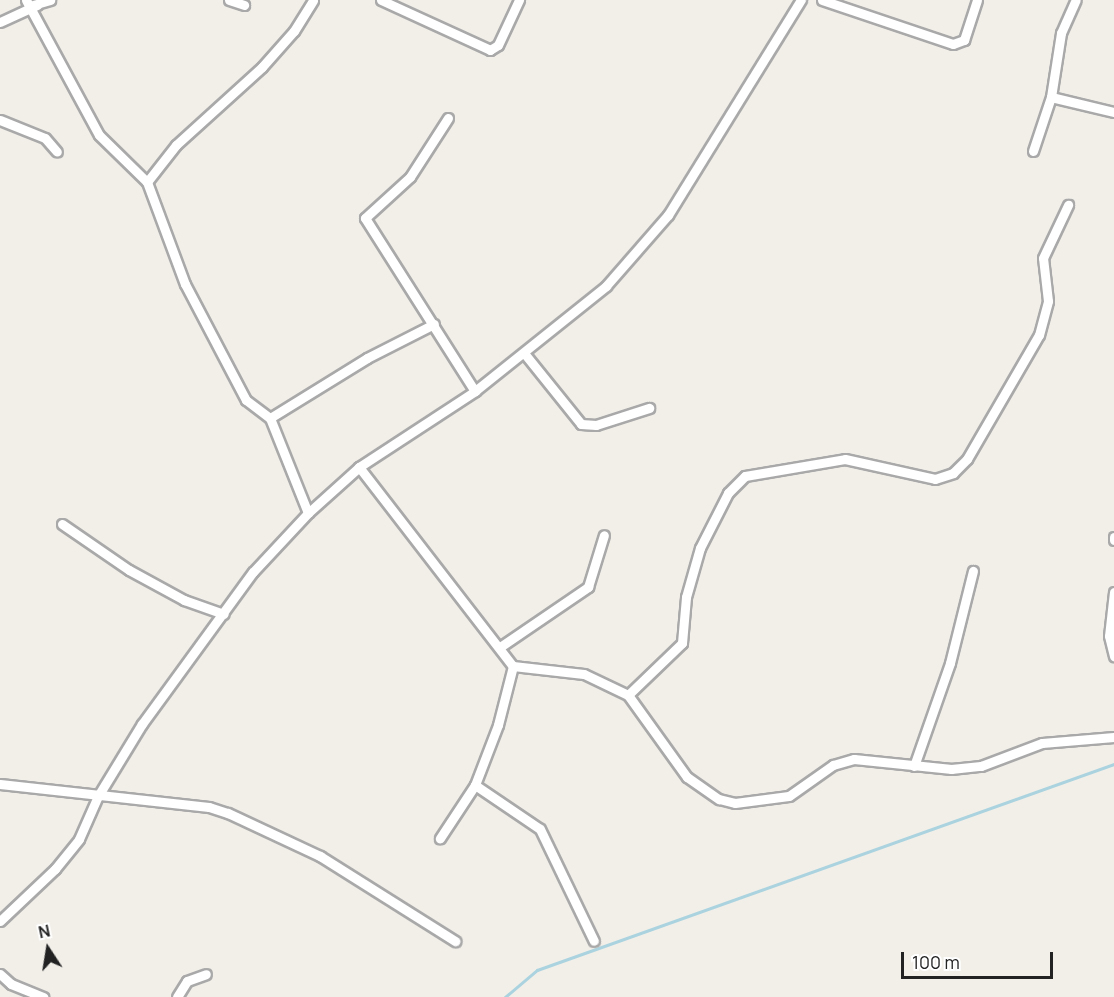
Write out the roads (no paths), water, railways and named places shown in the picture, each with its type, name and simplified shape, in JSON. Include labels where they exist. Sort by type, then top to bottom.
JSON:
[{"type":"street","points":[[0,22],[30,5],[50,0]]},
{"type":"street","points":[[230,0],[244,5]]},
{"type":"street","points":[[147,182],[176,145],[262,67],[294,31],[313,0]]},
{"type":"street","points":[[381,0],[490,50],[498,45],[519,0]]},
{"type":"street","points":[[0,921],[55,869],[79,839],[98,796],[142,724],[254,572],[308,513],[359,468],[475,391],[606,286],[668,214],[801,0]]},
{"type":"street","points":[[822,0],[954,44],[964,40],[977,0]]},
{"type":"street","points":[[1034,151],[1051,97],[1061,33],[1076,0]]},
{"type":"street","points":[[30,5],[99,135],[147,182],[185,284],[246,400],[270,418],[308,513]]},
{"type":"street","points":[[1051,97],[1114,112]]},
{"type":"street","points":[[448,118],[410,177],[365,218],[475,391]]},
{"type":"street","points":[[0,120],[45,138],[57,152]]},
{"type":"street","points":[[628,695],[682,644],[686,597],[700,548],[728,493],[745,476],[845,459],[935,479],[952,472],[967,459],[1039,335],[1048,301],[1043,258],[1068,205]]},
{"type":"street","points":[[270,418],[367,358],[434,324]]},
{"type":"street","points":[[524,353],[581,424],[596,425],[649,408]]},
{"type":"street","points":[[359,468],[513,666],[498,725],[475,785],[440,838]]},
{"type":"street","points":[[62,524],[129,570],[184,600],[224,614]]},
{"type":"street","points":[[500,647],[588,587],[604,535]]},
{"type":"street","points":[[914,766],[950,663],[973,571]]},
{"type":"street","points":[[1114,591],[1109,636],[1114,656]]},
{"type":"street","points":[[513,666],[584,674],[628,695],[687,777],[719,799],[735,803],[789,796],[833,765],[854,759],[914,766],[981,766],[1042,743],[1114,737]]},
{"type":"street","points":[[0,784],[209,807],[228,813],[320,856],[454,941]]},
{"type":"street","points":[[475,785],[540,829],[594,941]]},
{"type":"street","points":[[0,974],[10,984],[43,997]]},
{"type":"street","points":[[177,997],[187,981],[207,974]]},
{"type":"waterway","points":[[505,997],[537,970],[1114,764]]}]
